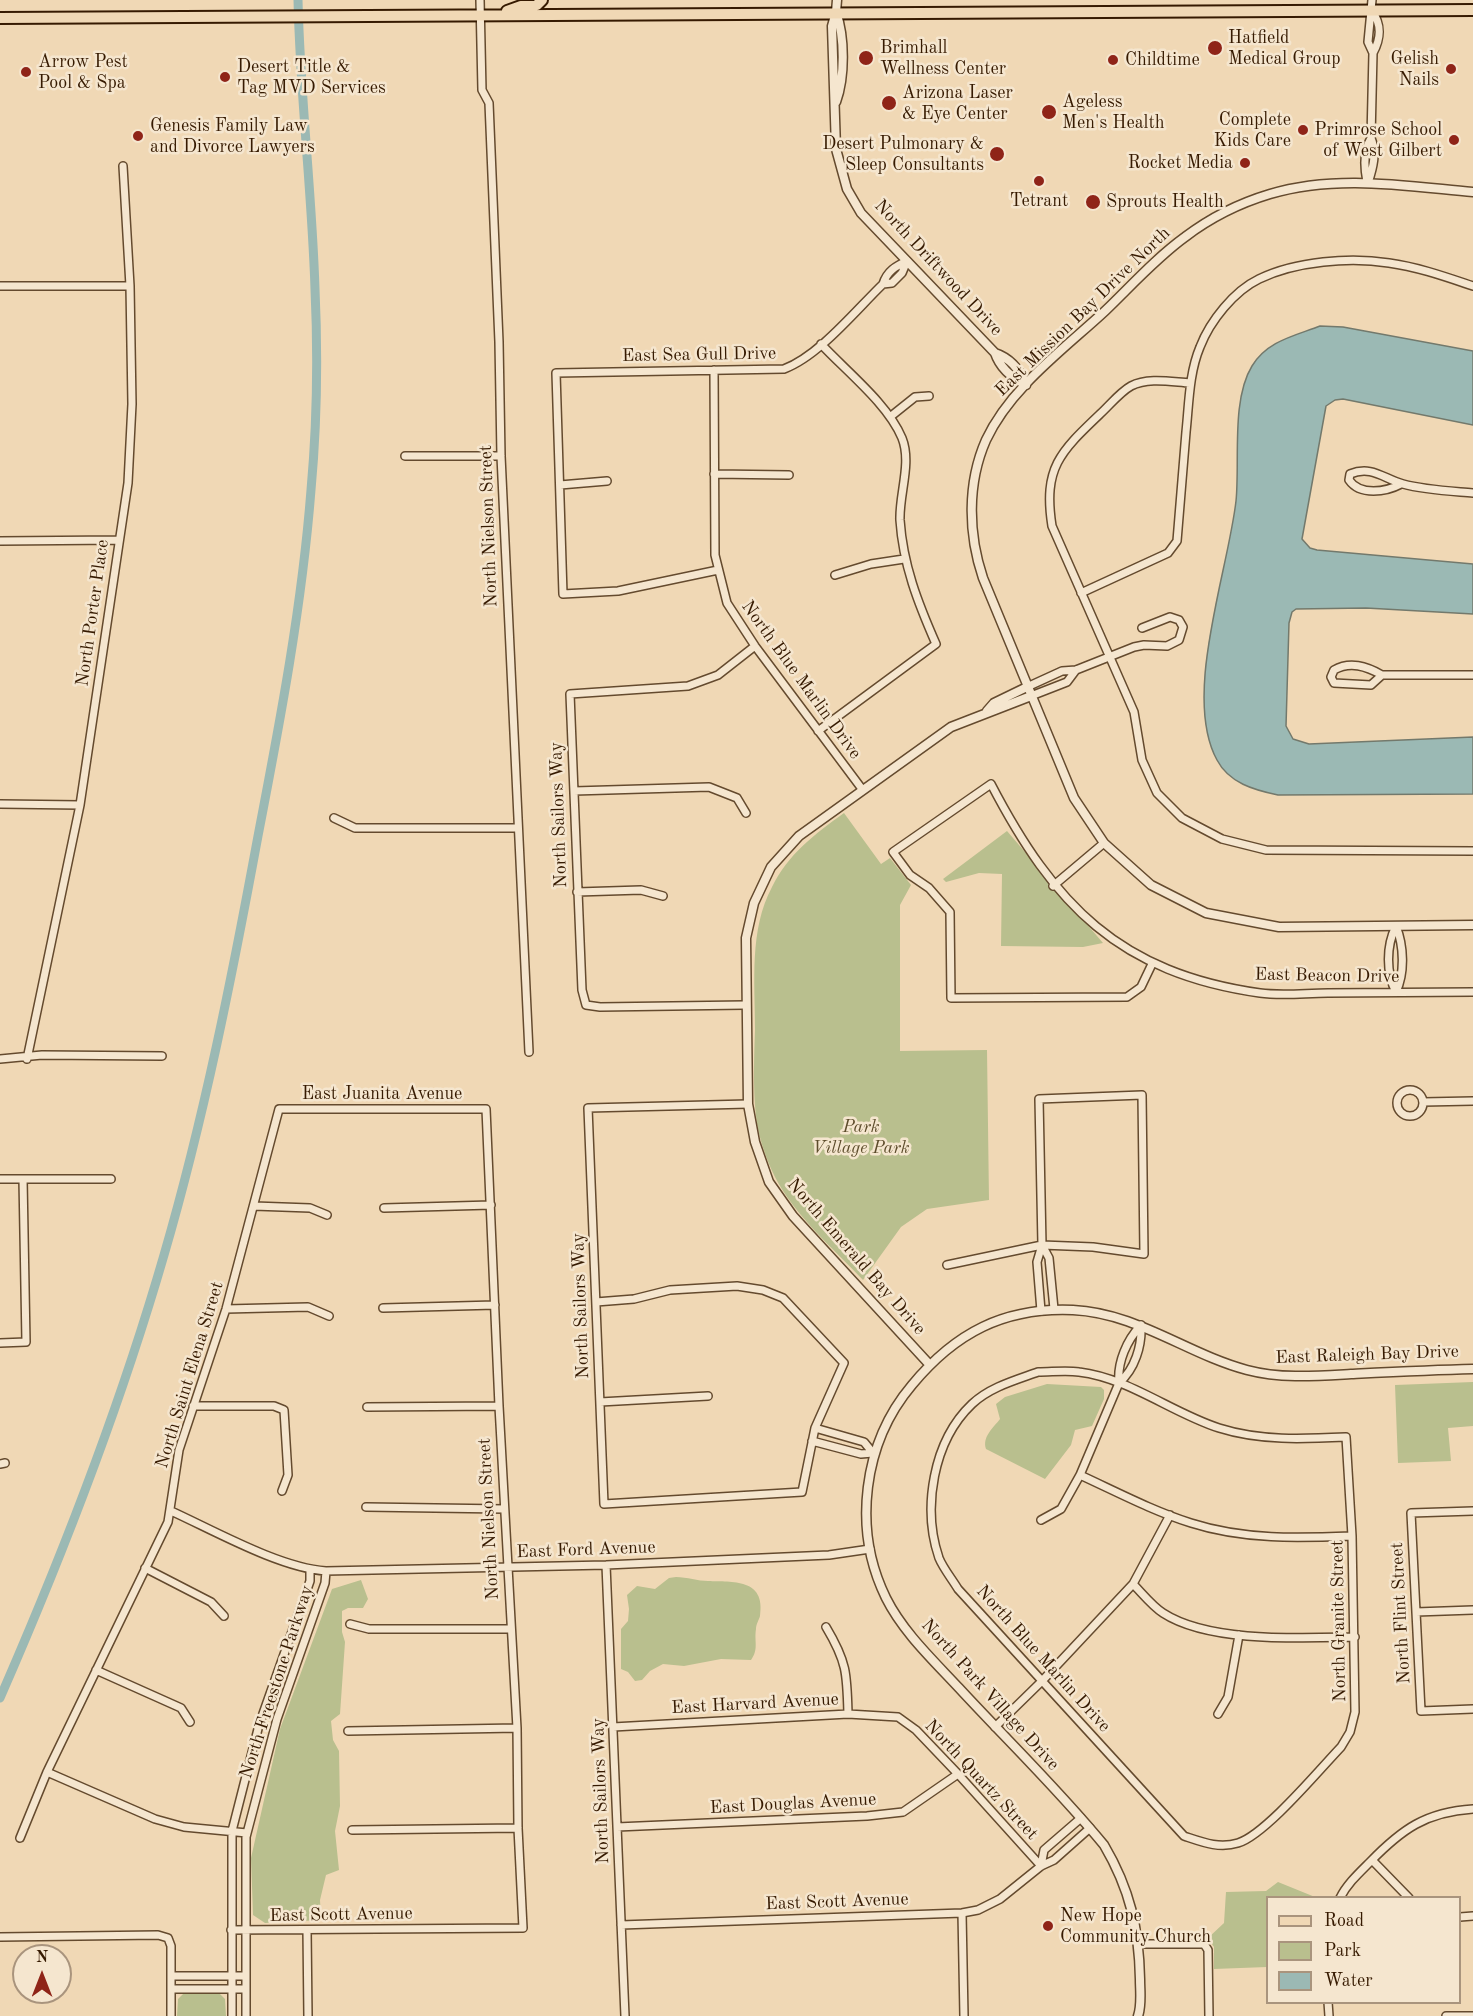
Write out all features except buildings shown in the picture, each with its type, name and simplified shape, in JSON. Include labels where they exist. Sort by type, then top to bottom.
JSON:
[{"type":"main road","points":[[498,14],[521,6],[537,5],[542,0]]},
{"type":"main road","points":[[0,18],[498,14],[836,5],[1372,5],[1473,10]]},
{"type":"street","name":"North Nielson Street","points":[[480,0],[482,90],[489,104],[500,350],[501,456],[529,1052]]},
{"type":"street","name":"North Driftwood Drive","points":[[836,5],[841,25],[841,89],[836,102],[836,149],[847,189],[861,213],[995,352],[998,362],[1015,380],[1026,386]]},
{"type":"street","points":[[1368,183],[1364,169],[1366,146],[1371,138],[1373,53],[1368,42],[1368,20],[1372,5]]},
{"type":"street","points":[[1372,5],[1380,21],[1379,42],[1373,53]]},
{"type":"street","name":"North Porter Place","points":[[27,1059],[80,804],[128,483],[132,404],[130,286],[123,166]]},
{"type":"street","name":"East Mission Bay Drive North","points":[[1473,192],[1338,182],[1294,187],[1252,200],[1212,220],[1174,245],[1026,386],[1001,415],[985,442],[972,495],[972,528],[983,578],[1074,798],[1104,843],[1151,885],[1206,913],[1279,927],[1473,925]]},
{"type":"street","name":"East Sea Gull Drive","points":[[560,485],[556,374],[784,369],[795,365],[821,344],[883,284],[891,283],[902,273],[908,261]]},
{"type":"street","points":[[1080,593],[1168,553],[1177,541],[1190,383],[1200,347],[1214,320],[1233,299],[1258,279],[1294,268],[1348,261],[1389,262],[1473,286]]},
{"type":"street","points":[[0,286],[130,286]]},
{"type":"street","points":[[818,731],[936,644],[921,610],[904,559],[900,493],[906,461],[902,440],[890,417],[821,344]]},
{"type":"street","name":"North Blue Marlin Drive","points":[[714,370],[714,474],[718,570],[727,603],[755,646],[862,789]]},
{"type":"street","points":[[1190,383],[1148,381],[1130,386],[1068,445],[1054,466],[1048,499],[1052,526],[1080,593],[1111,655],[1134,712],[1146,768],[1157,793],[1182,818],[1222,839],[1266,850],[1473,851]]},
{"type":"street","points":[[890,417],[915,397],[928,396]]},
{"type":"street","points":[[405,456],[501,456]]},
{"type":"street","points":[[1401,484],[1389,490],[1364,490],[1353,486],[1349,480],[1350,474],[1369,471],[1380,473],[1401,484],[1473,493]]},
{"type":"street","points":[[714,474],[789,475]]},
{"type":"street","points":[[607,481],[560,485],[563,594],[618,591],[718,570]]},
{"type":"street","points":[[0,541],[119,540]]},
{"type":"street","points":[[836,575],[871,564],[904,559]]},
{"type":"street","name":"North Emerald Bay Drive","points":[[929,1364],[780,1199],[770,1182],[758,1152],[748,1104],[745,1005],[746,938],[754,903],[771,867],[799,836],[939,733],[987,711],[1000,710],[1062,671],[1076,670],[1111,655],[1144,645],[1167,646],[1179,640],[1183,627],[1179,620],[1170,617],[1142,628]]},
{"type":"street","name":"North Sailors Way","points":[[745,1005],[600,1007],[586,1005],[582,990],[570,694],[688,686],[705,682],[755,646]]},
{"type":"street","points":[[1382,675],[1371,685],[1334,683],[1331,677],[1334,670],[1341,666],[1356,665],[1369,667],[1382,675],[1473,675]]},
{"type":"street","name":"North Emerald Bay Drive","points":[[1029,692],[1067,682],[1076,670]]},
{"type":"street","name":"East Beacon Drive","points":[[1152,964],[1141,987],[1126,997],[951,998],[950,912],[929,888],[910,875],[893,852],[991,784],[1031,857],[1053,886],[1077,912],[1112,940],[1152,964],[1202,980],[1261,993],[1473,992]]},
{"type":"street","points":[[574,791],[709,787],[737,798],[746,813]]},
{"type":"street","points":[[0,804],[80,804]]},
{"type":"street","points":[[334,818],[355,828],[517,828]]},
{"type":"street","points":[[1053,886],[1104,843]]},
{"type":"street","points":[[577,892],[641,890],[663,896]]},
{"type":"street","points":[[1396,926],[1389,939],[1390,980],[1396,992]]},
{"type":"street","points":[[1396,926],[1401,938],[1401,980],[1396,992]]},
{"type":"street","points":[[0,1059],[27,1059],[42,1055],[162,1056]]},
{"type":"street","points":[[947,1266],[1042,1245],[1093,1247],[1144,1254],[1142,1095],[1039,1099],[1042,1245],[1036,1262],[1041,1311]]},
{"type":"street","points":[[1423,1102],[1473,1101]]},
{"type":"street","name":"North Sailors Way","points":[[748,1104],[588,1108],[604,1504],[802,1492],[812,1440]]},
{"type":"street","name":"East Juanita Avenue","points":[[279,1109],[486,1109]]},
{"type":"street","name":"North Saint Elena Street","points":[[20,1838],[47,1772],[171,1512],[179,1450],[226,1309],[279,1109]]},
{"type":"street","name":"North Nielson Street","points":[[486,1109],[498,1406],[517,1728],[518,1828],[523,1928]]},
{"type":"street","points":[[0,1179],[111,1179]]},
{"type":"street","points":[[0,1343],[26,1342],[23,1179]]},
{"type":"street","points":[[384,1208],[491,1204]]},
{"type":"street","points":[[254,1206],[310,1208],[327,1215]]},
{"type":"street","points":[[1042,1245],[1049,1258],[1054,1309]]},
{"type":"street","points":[[596,1302],[634,1299],[670,1290],[737,1286],[763,1290],[783,1298],[844,1363],[815,1428],[812,1440],[861,1454],[873,1454]]},
{"type":"street","points":[[383,1308],[495,1305]]},
{"type":"street","points":[[226,1309],[308,1307],[329,1316]]},
{"type":"street","name":"East Raleigh Bay Drive","points":[[929,1364],[974,1330],[999,1320],[1054,1309],[1095,1312],[1141,1325],[1231,1365],[1269,1374],[1312,1376],[1473,1369]]},
{"type":"street","points":[[1119,1383],[1117,1369],[1132,1335],[1141,1325]]},
{"type":"street","points":[[1041,1520],[1061,1509],[1080,1476],[1119,1383],[1128,1375],[1142,1341],[1141,1325]]},
{"type":"street","name":"North Park Village Drive","points":[[929,1364],[903,1396],[873,1454],[866,1497],[870,1549],[886,1597],[912,1638],[1104,1845],[1122,1877],[1132,1904],[1139,1944],[1140,2014]]},
{"type":"street","name":"North Blue Marlin Drive","points":[[1184,1836],[958,1589],[939,1560],[930,1521],[935,1479],[944,1442],[972,1404],[1003,1384],[1038,1372],[1080,1372],[1119,1383],[1220,1429],[1289,1439],[1346,1437]]},
{"type":"street","points":[[600,1402],[708,1396]]},
{"type":"street","points":[[193,1406],[274,1406],[284,1410],[288,1475],[282,1491]]},
{"type":"street","points":[[367,1407],[498,1406]]},
{"type":"street","points":[[815,1428],[864,1442],[873,1454]]},
{"type":"street","name":"North Granite Street","points":[[1184,1836],[1214,1846],[1239,1843],[1260,1829],[1341,1747],[1350,1732],[1356,1712],[1355,1637],[1346,1437]]},
{"type":"street","points":[[1080,1476],[1170,1515],[1206,1527],[1272,1538],[1352,1536]]},
{"type":"street","points":[[366,1507],[504,1509]]},
{"type":"street","name":"North Flint Street","points":[[1473,1511],[1411,1513],[1421,1711],[1473,1709]]},
{"type":"street","name":"East Ford Avenue","points":[[171,1512],[280,1560],[310,1570],[326,1571],[606,1565],[829,1555],[870,1549]]},
{"type":"street","points":[[995,1727],[1042,1682],[1133,1584],[1170,1515]]},
{"type":"street","name":"North Sailors Way","points":[[606,1565],[625,2016]]},
{"type":"street","points":[[145,1568],[211,1602],[224,1616]]},
{"type":"street","name":"North Freestone Parkway","points":[[232,2016],[232,1831],[259,1725],[310,1581],[310,1570]]},
{"type":"street","name":"North Freestone Parkway","points":[[246,2016],[247,1833],[277,1719],[325,1583],[326,1571]]},
{"type":"street","points":[[1133,1584],[1162,1613],[1187,1624],[1239,1635],[1355,1637]]},
{"type":"street","points":[[1416,1612],[1473,1610]]},
{"type":"street","points":[[350,1624],[369,1629],[510,1629]]},
{"type":"street","points":[[826,1628],[842,1654],[847,1671],[848,1714]]},
{"type":"street","points":[[1218,1714],[1228,1697],[1239,1635]]},
{"type":"street","points":[[96,1670],[181,1708],[190,1722]]},
{"type":"street","name":"East Harvard Avenue","points":[[613,1727],[848,1714],[898,1717]]},
{"type":"street","name":"North Quartz Street","points":[[898,1717],[916,1730],[1041,1866]]},
{"type":"street","points":[[348,1731],[517,1728]]},
{"type":"street","points":[[47,1772],[155,1819],[184,1827],[247,1833]]},
{"type":"street","name":"East Douglas Avenue","points":[[617,1827],[867,1816],[903,1812],[958,1774]]},
{"type":"street","points":[[1342,1896],[1372,1860],[1411,1825],[1434,1815],[1473,1809]]},
{"type":"street","name":"East Scott Avenue","points":[[1041,1866],[1044,1850],[1080,1818]]},
{"type":"street","points":[[352,1830],[518,1828]]},
{"type":"street","name":"East Scott Avenue","points":[[621,1925],[962,1913],[978,1910],[1000,1899],[1041,1866],[1054,1860],[1090,1828]]},
{"type":"street","points":[[1372,1860],[1407,1896]]},
{"type":"street","points":[[962,1913],[964,2016]]},
{"type":"street","name":"East Scott Avenue","points":[[231,1930],[523,1928]]},
{"type":"street","points":[[307,1930],[308,2016]]},
{"type":"street","points":[[0,1937],[158,1935],[168,1938],[171,1946],[171,2016]]},
{"type":"street","points":[[1139,1944],[1204,1944],[1208,1950],[1209,2016]]},
{"type":"street","points":[[171,1976],[246,1976]]},
{"type":"street","points":[[171,1989],[246,1989]]},
{"type":"street","points":[[1446,2016],[1473,2016]]},
{"type":"green space","name":"Park Village Park","points":[[844,813],[881,864],[890,858],[911,885],[900,905],[900,1051],[987,1050],[989,1200],[927,1209],[901,1227],[863,1280],[815,1231],[783,1191],[763,1147],[757,1124],[754,1095],[755,957],[765,904],[778,875],[786,864],[813,837]]},
{"type":"green space","points":[[1007,831],[1103,943],[1083,947],[1001,946],[1002,874],[979,873],[946,882],[943,879]]},
{"type":"green space","points":[[1473,1382],[1473,1426],[1448,1428],[1451,1461],[1398,1463],[1395,1385]]},
{"type":"green space","points":[[1047,1384],[1101,1387],[1104,1390],[1104,1399],[1092,1426],[1075,1430],[1071,1445],[1045,1479],[986,1449],[985,1445],[989,1433],[1000,1419],[996,1404],[1005,1397]]},
{"type":"green space","points":[[669,1578],[737,1582],[753,1588],[758,1595],[760,1616],[756,1627],[756,1649],[751,1660],[721,1659],[684,1666],[663,1664],[650,1671],[642,1680],[635,1681],[628,1672],[621,1669],[621,1629],[628,1621],[627,1595],[637,1586],[655,1589]]},
{"type":"green space","points":[[361,1580],[368,1599],[363,1608],[348,1608],[342,1611],[342,1632],[345,1642],[340,1714],[331,1721],[333,1740],[339,1751],[340,1806],[335,1831],[339,1870],[326,1875],[320,1900],[321,1920],[265,1923],[253,1915],[251,1858],[280,1729],[332,1589]]},
{"type":"green space","points":[[1278,1882],[1313,1896],[1266,1896],[1266,1967],[1214,1969],[1214,1947],[1208,1938],[1224,1923],[1226,1892],[1266,1891]]},
{"type":"green space","points":[[184,1993],[219,1993],[225,1999],[226,2016],[177,2016],[178,1999]]},
{"type":"water","points":[[1320,326],[1343,327],[1473,351],[1473,425],[1343,399],[1335,400],[1326,406],[1302,539],[1310,548],[1317,550],[1473,564],[1473,614],[1366,608],[1296,609],[1292,612],[1289,623],[1286,726],[1293,739],[1309,744],[1473,737],[1473,794],[1278,795],[1269,793],[1251,788],[1228,774],[1217,760],[1207,733],[1204,703],[1206,669],[1210,633],[1236,501],[1239,413],[1245,380],[1258,358],[1273,345]]},
{"type":"waterway","points":[[0,1698],[89,1480],[129,1368],[164,1255],[192,1152],[216,1047],[282,707],[307,533],[316,390],[313,253],[298,0]]},
{"type":"place","name":"Hatfield Medical Group","points":[[1215,48]]},
{"type":"place","name":"Brimhall Wellness Center","points":[[866,58]]},
{"type":"place","name":"Childtime","points":[[1113,60]]},
{"type":"place","name":"Gelish Nails","points":[[1451,69]]},
{"type":"place","name":"Arrow Pest Pool & Spa","points":[[26,72]]},
{"type":"place","name":"Desert Title & Tag MVD Services","points":[[225,77]]},
{"type":"place","name":"Arizona Laser & Eye Center","points":[[889,103]]},
{"type":"place","name":"Ageless Men's Health","points":[[1049,112]]},
{"type":"place","name":"Complete Kids Care","points":[[1303,130]]},
{"type":"place","name":"Genesis Family Law and Divorce Lawyers","points":[[138,136]]},
{"type":"place","name":"Primrose School of West Gilbert","points":[[1454,140]]},
{"type":"place","name":"Desert Pulmonary & Sleep Consultants","points":[[997,154]]},
{"type":"place","name":"Rocket Media","points":[[1245,163]]},
{"type":"place","name":"Tetrant","points":[[1039,181]]},
{"type":"place","name":"Sprouts Health","points":[[1093,202]]},
{"type":"place","name":"New Hope Community Church","points":[[1048,1926]]}]
